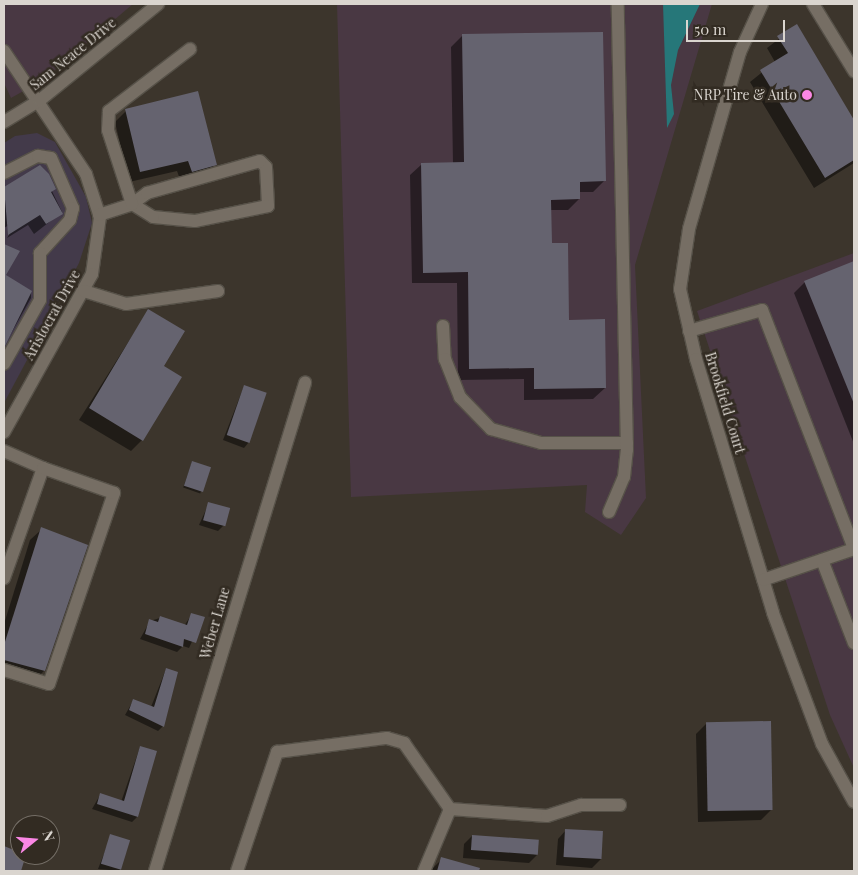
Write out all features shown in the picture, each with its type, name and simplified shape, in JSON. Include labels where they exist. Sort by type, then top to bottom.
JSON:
[{"type":"street","name":"Sam Neace Drive","points":[[4,122],[40,100],[158,4]]},
{"type":"street","points":[[609,512],[624,477],[627,443],[618,4]]},
{"type":"street","name":"Brookfield Court","points":[[762,4],[740,52],[689,229],[680,289],[690,331],[763,580],[822,744],[854,802]]},
{"type":"street","points":[[813,4],[854,71]]},
{"type":"street","points":[[99,215],[132,204],[147,193],[260,160],[266,167],[268,206],[195,221],[153,217],[132,204],[108,130],[109,111],[190,49]]},
{"type":"street","name":"Aristocrat Drive","points":[[4,51],[40,100],[86,174],[99,215],[97,255],[84,291],[4,432]]},
{"type":"street","points":[[4,173],[38,156],[51,158],[73,208],[70,220],[40,253],[40,300],[4,364]]},
{"type":"street","points":[[84,291],[126,304],[218,291]]},
{"type":"street","points":[[690,331],[762,310],[854,549],[763,580]]},
{"type":"street","points":[[443,326],[446,359],[460,397],[491,429],[541,443],[627,443]]},
{"type":"street","name":"Weber Lane","points":[[155,871],[305,383]]},
{"type":"street","points":[[4,451],[43,468],[114,493],[49,684],[4,670]]},
{"type":"street","points":[[4,578],[8,555],[43,468]]},
{"type":"street","points":[[822,560],[854,643]]},
{"type":"street","points":[[237,871],[277,752],[387,738],[404,743],[450,809]]},
{"type":"street","points":[[450,809],[547,816],[582,805],[620,804]]},
{"type":"street","points":[[424,871],[450,809]]},
{"type":"shaded area","points":[[4,4],[133,4],[43,80],[11,98],[4,83]]},
{"type":"shaded area","points":[[337,4],[712,4],[635,265],[646,498],[621,535],[585,512],[587,485],[351,497]]},
{"type":"shaded area","points":[[37,133],[55,142],[86,197],[92,223],[79,263],[4,403],[4,143],[15,136]]},
{"type":"shaded area","points":[[854,253],[854,768],[830,715],[697,311]]},
{"type":"water","points":[[663,4],[700,4],[678,50],[671,85],[674,114],[667,128]]},
{"type":"building","name":"NRP Tire & Auto","points":[[797,24],[854,120],[854,160],[825,178],[760,70],[788,53],[777,36]]},
{"type":"building","points":[[603,32],[606,181],[580,182],[580,199],[551,200],[552,243],[568,243],[569,320],[605,319],[606,388],[534,389],[534,368],[469,369],[468,272],[423,273],[421,163],[464,162],[462,34]]},
{"type":"building","points":[[198,91],[217,165],[192,172],[188,161],[140,172],[125,109]]},
{"type":"building","points":[[40,165],[49,174],[56,189],[51,192],[63,214],[46,224],[40,215],[8,235],[4,187]]},
{"type":"building","points":[[4,244],[20,251],[6,275],[32,291],[4,348]]},
{"type":"building","points":[[854,261],[854,404],[804,281]]},
{"type":"building","points":[[148,309],[185,331],[164,366],[182,377],[143,441],[89,408]]},
{"type":"building","points":[[244,385],[267,393],[249,443],[227,435]]},
{"type":"building","points":[[192,461],[211,467],[203,492],[184,486]]},
{"type":"building","points":[[208,502],[230,508],[225,526],[203,520]]},
{"type":"building","points":[[41,527],[88,545],[45,671],[4,660],[4,645]]},
{"type":"building","points":[[191,613],[205,617],[196,643],[184,639],[183,647],[145,634],[149,619],[158,622],[160,616],[187,625]]},
{"type":"building","points":[[166,668],[178,672],[164,727],[129,710],[133,699],[154,707]]},
{"type":"building","points":[[771,721],[773,810],[708,811],[706,722]]},
{"type":"building","points":[[140,746],[157,751],[138,817],[97,804],[100,793],[124,801]]},
{"type":"building","points":[[565,829],[603,831],[601,859],[564,857]]},
{"type":"building","points":[[110,834],[130,840],[121,870],[101,864]]},
{"type":"building","points":[[472,835],[539,840],[538,855],[471,850]]},
{"type":"building","points":[[4,846],[10,848],[10,865],[23,865],[21,871],[4,871]]},
{"type":"building","points":[[441,857],[480,868],[479,871],[437,871]]},
{"type":"place","name":"NRP Tire & Auto","points":[[807,95]]}]
